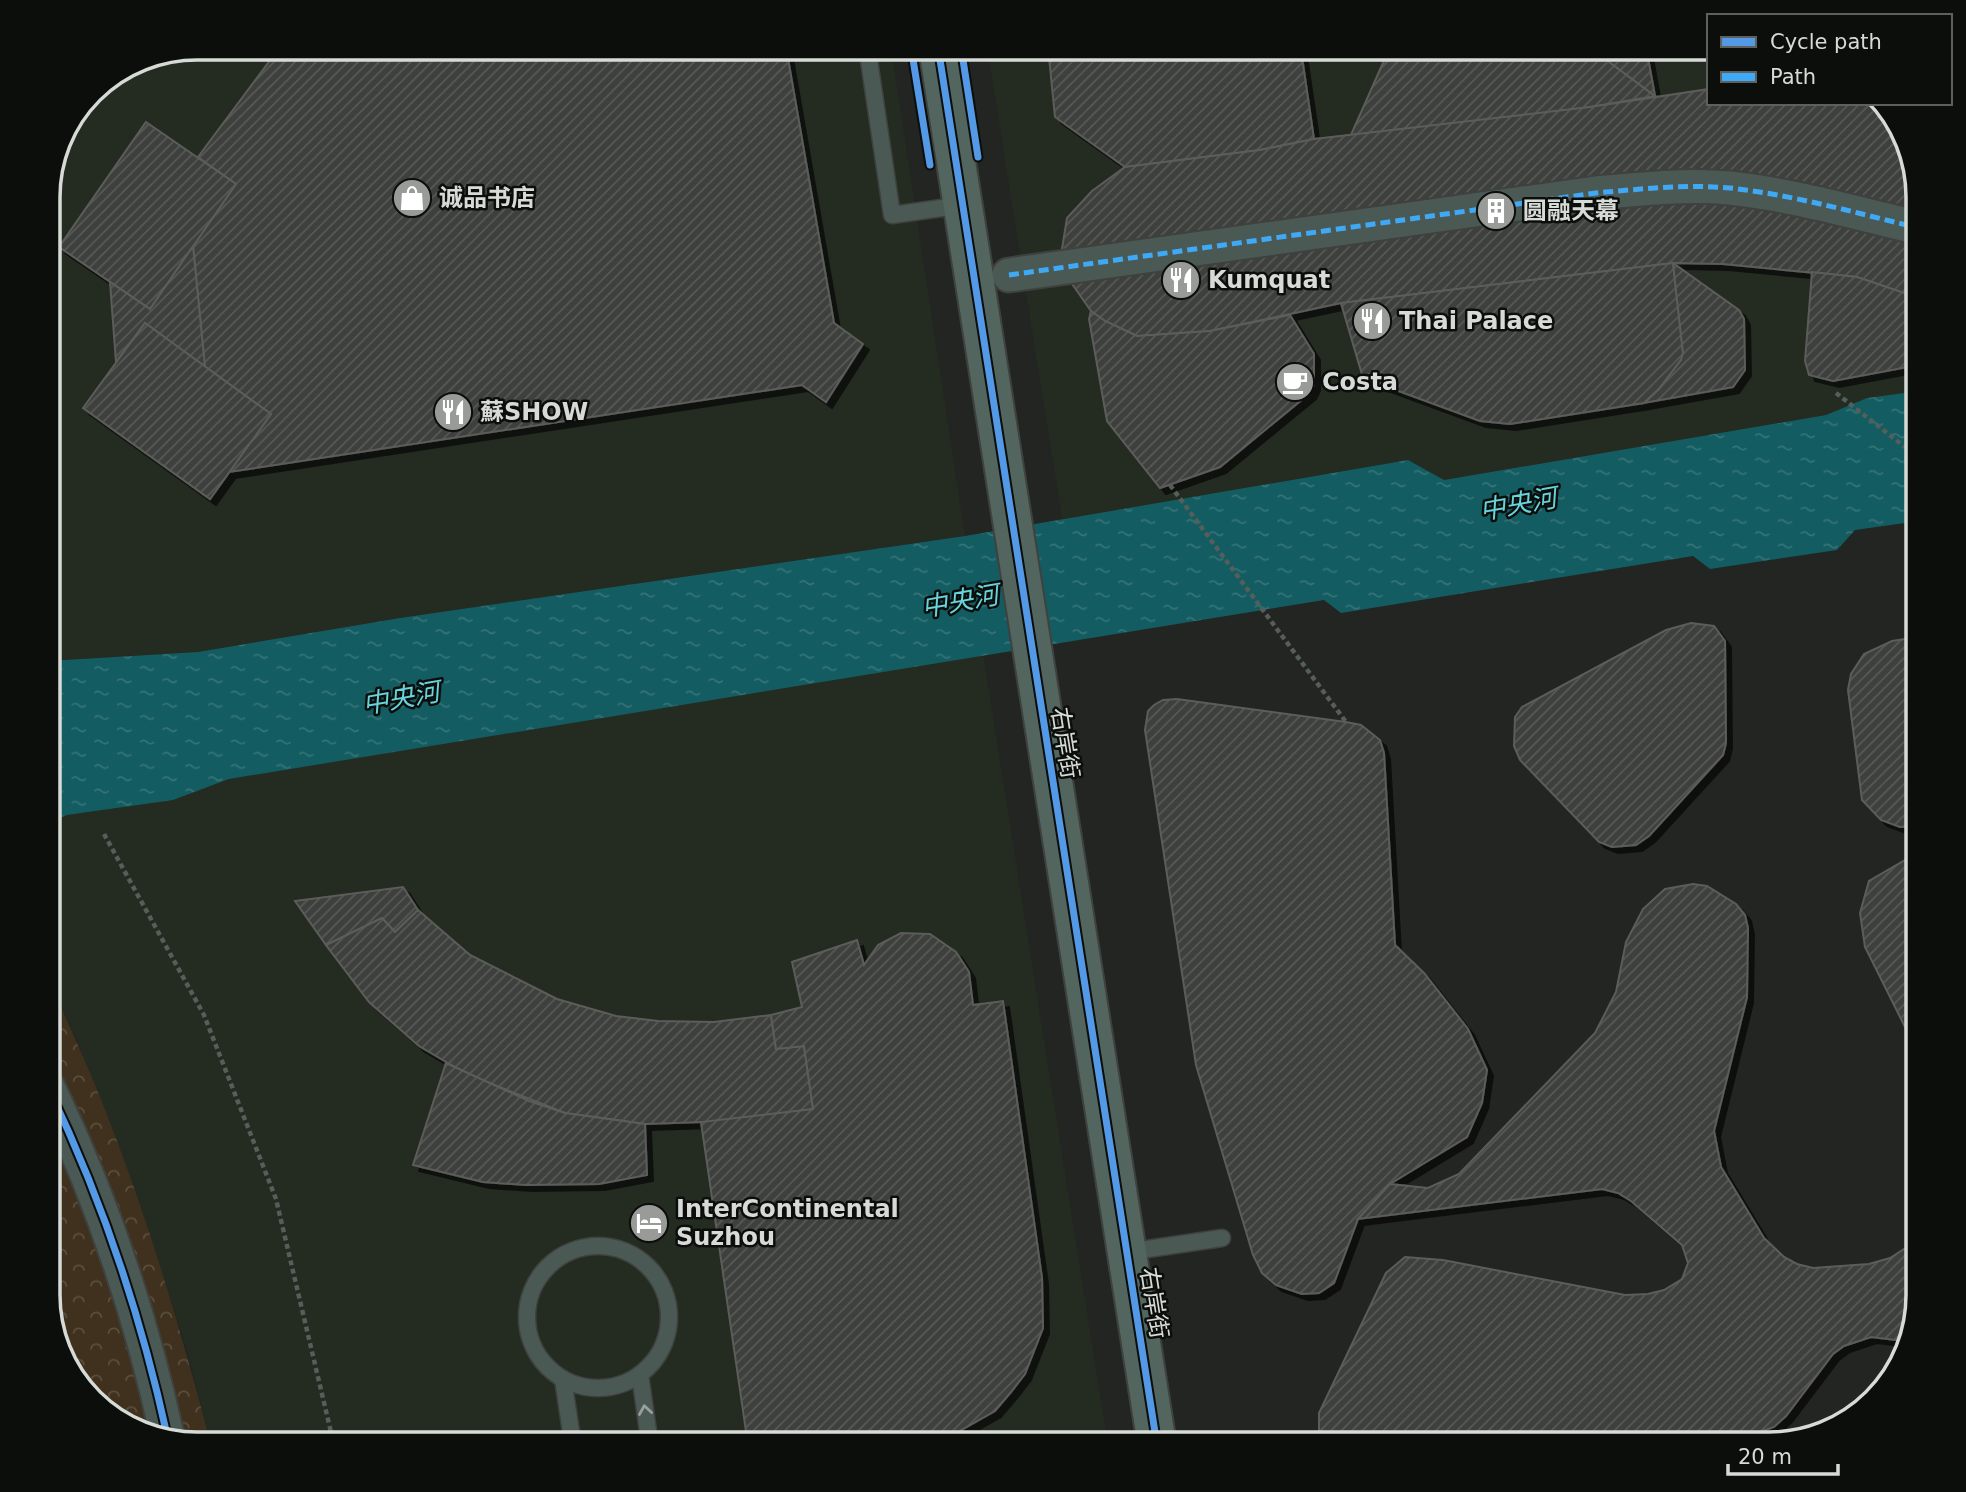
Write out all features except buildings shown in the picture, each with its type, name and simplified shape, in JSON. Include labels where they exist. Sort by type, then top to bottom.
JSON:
[{"type":"street","name":"右岸街","points":[[940,60],[1155,1432]]},
{"type":"street","points":[[1009,275],[1596,193],[1657,188],[1728,188],[1805,200],[1906,225]]},
{"type":"street","points":[[60,1112],[75,1144],[148,1350],[166,1429]]},
{"type":"lane","points":[[869,60],[892,215],[962,205]]},
{"type":"lane","points":[[1127,1252],[1223,1238]]},
{"type":"lane","points":[[607,1246],[630,1253],[650,1268],[667,1300],[670,1312],[667,1336],[657,1358],[640,1375],[622,1385],[602,1389],[582,1387],[563,1379],[544,1364],[531,1343],[526,1319],[530,1295],[541,1273],[559,1257],[582,1248],[607,1246]]},
{"type":"lane","points":[[640,1375],[648,1432]]},
{"type":"lane","points":[[563,1379],[571,1432]]},
{"type":"path","points":[[1836,393],[1906,448]]},
{"type":"path","points":[[1170,485],[1346,722]]},
{"type":"path","points":[[104,834],[204,1015],[276,1199],[331,1432]]},
{"type":"shaded area","points":[[188,60],[893,60],[965,536],[400,618],[198,652],[60,660],[60,188],[70,144],[88,113],[106,94],[136,74],[170,62]]},
{"type":"shaded area","points":[[989,60],[1707,60],[1707,105],[1871,105],[1892,136],[1902,161],[1906,197],[1906,393],[1867,398],[1826,415],[1443,480],[1408,460],[1062,519]]},
{"type":"shaded area","points":[[983,653],[1106,1432],[208,1432],[186,1347],[154,1250],[77,1040],[60,1005],[60,818],[173,800],[229,779]]},
{"type":"green space","points":[[60,1006],[120,1150],[178,1326],[207,1432],[170,1430],[153,1425],[113,1404],[88,1379],[70,1348],[64,1331],[60,1304]]},
{"type":"water","name":"中央河","points":[[1906,393],[1906,523],[1855,530],[1837,550],[1710,569],[1693,556],[1341,613],[1324,600],[229,779],[173,800],[60,818],[60,660],[198,652],[400,618],[965,536],[1408,460],[1444,480],[1826,415],[1867,398]]},
{"type":"marked path","points":[[1009,275],[1596,193],[1663,188],[1713,187],[1754,191],[1906,225]]},
{"type":"cycle path","points":[[913,60],[930,165]]},
{"type":"cycle path","points":[[940,60],[1155,1432]]},
{"type":"cycle path","points":[[963,60],[978,157]]},
{"type":"cycle path","points":[[60,1114],[118,1258],[145,1346],[166,1429]]},
{"type":"place","name":"诚品书店","points":[[412,198]]},
{"type":"place","name":"圆融天幕","points":[[1496,211]]},
{"type":"place","name":"Kumquat","points":[[1181,280]]},
{"type":"place","name":"Thai Palace","points":[[1372,321]]},
{"type":"place","name":"Costa","points":[[1295,382]]},
{"type":"place","name":"蘇SHOW","points":[[453,412]]},
{"type":"place","name":"InterContinental Suzhou","points":[[649,1223]]}]
